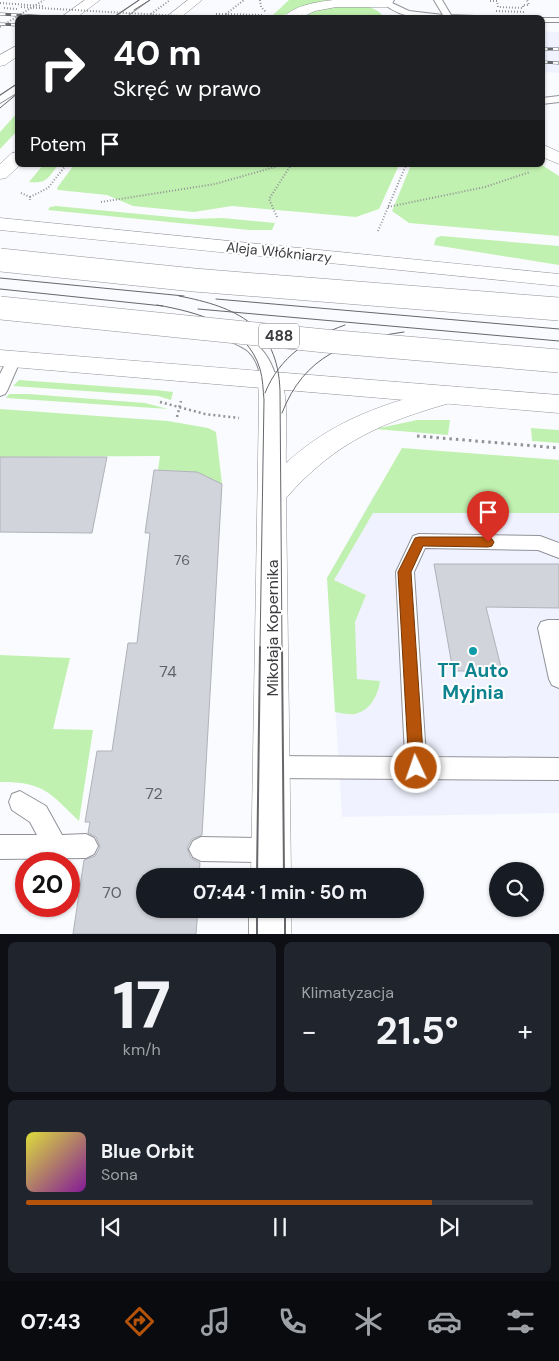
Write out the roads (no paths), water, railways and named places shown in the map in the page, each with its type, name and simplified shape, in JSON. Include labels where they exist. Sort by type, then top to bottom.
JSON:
[{"type":"main road","points":[[71,15],[94,0]]},
{"type":"main road","points":[[294,15],[320,5],[388,1]]},
{"type":"main road","points":[[178,15],[197,7]]},
{"type":"main road","points":[[0,62],[15,52]]},
{"type":"main road","points":[[545,151],[559,159]]},
{"type":"main road","points":[[0,174],[15,160]]},
{"type":"main road","name":"Aleja Włókniarzy","points":[[0,224],[559,280]]},
{"type":"main road","points":[[0,260],[231,283],[559,310]]},
{"type":"main road","name":"488","points":[[0,308],[559,361]]},
{"type":"main road","points":[[7,358],[559,404]]},
{"type":"main road","name":"Mikołaja Kopernika","points":[[270,381],[272,495],[271,861]]},
{"type":"main road","points":[[272,495],[318,450],[349,429],[386,413],[448,395]]},
{"type":"main road","points":[[270,918],[270,934]]},
{"type":"lane","points":[[438,0],[447,15]]},
{"type":"lane","points":[[122,15],[143,1]]},
{"type":"lane","points":[[388,1],[396,10],[407,14],[427,15]]},
{"type":"lane","points":[[545,20],[559,20]]},
{"type":"lane","points":[[0,100],[15,89]]},
{"type":"lane","points":[[545,101],[559,99]]},
{"type":"lane","points":[[0,308],[176,327],[227,335],[250,345],[261,354],[268,368],[270,381]]},
{"type":"lane","points":[[0,391],[7,358]]},
{"type":"lane","points":[[416,768],[405,572],[419,542],[540,543],[559,551]]},
{"type":"lane","points":[[559,628],[548,628],[559,679]]},
{"type":"lane","points":[[271,767],[559,769]]},
{"type":"lane","points":[[20,802],[38,814],[56,847]]},
{"type":"lane","points":[[0,847],[86,846]]},
{"type":"lane","points":[[202,849],[258,850],[271,861]]},
{"type":"tram line","points":[[116,15],[139,0]]},
{"type":"tram line","points":[[134,10],[150,0]]},
{"type":"tram line","points":[[0,95],[15,85]]},
{"type":"tram line","points":[[0,108],[15,96]]},
{"type":"tram line","points":[[0,278],[184,296]]},
{"type":"tram line","points":[[0,289],[161,306]]},
{"type":"tram line","points":[[179,296],[219,306],[232,312]]},
{"type":"tram line","points":[[216,299],[559,329]]},
{"type":"tram line","points":[[161,306],[204,317],[232,331],[244,341],[260,369],[264,400],[260,648]]},
{"type":"tram line","points":[[198,309],[232,312]]},
{"type":"tram line","points":[[232,312],[559,341]]},
{"type":"tram line","points":[[232,312],[250,323],[262,335],[272,350],[277,371]]},
{"type":"tram line","points":[[277,371],[287,359],[308,342],[345,325]]},
{"type":"tram line","points":[[282,413],[291,393],[302,377],[315,364],[330,354],[364,340],[404,332]]},
{"type":"tram line","points":[[265,393],[277,371]]},
{"type":"tram line","points":[[277,371],[280,391],[282,648]]},
{"type":"tram line","points":[[257,868],[260,647]]},
{"type":"tram line","points":[[282,647],[284,868]]},
{"type":"tram line","points":[[257,918],[257,934]]},
{"type":"tram line","points":[[285,918],[285,934]]},
{"type":"railway","points":[[0,14],[16,15]]},
{"type":"railway","points":[[0,24],[15,25]]},
{"type":"railway","points":[[545,49],[559,49]]},
{"type":"railway","points":[[545,62],[559,63]]},
{"type":"place","name":"TT Auto Myjnia","points":[[473,651]]}]
